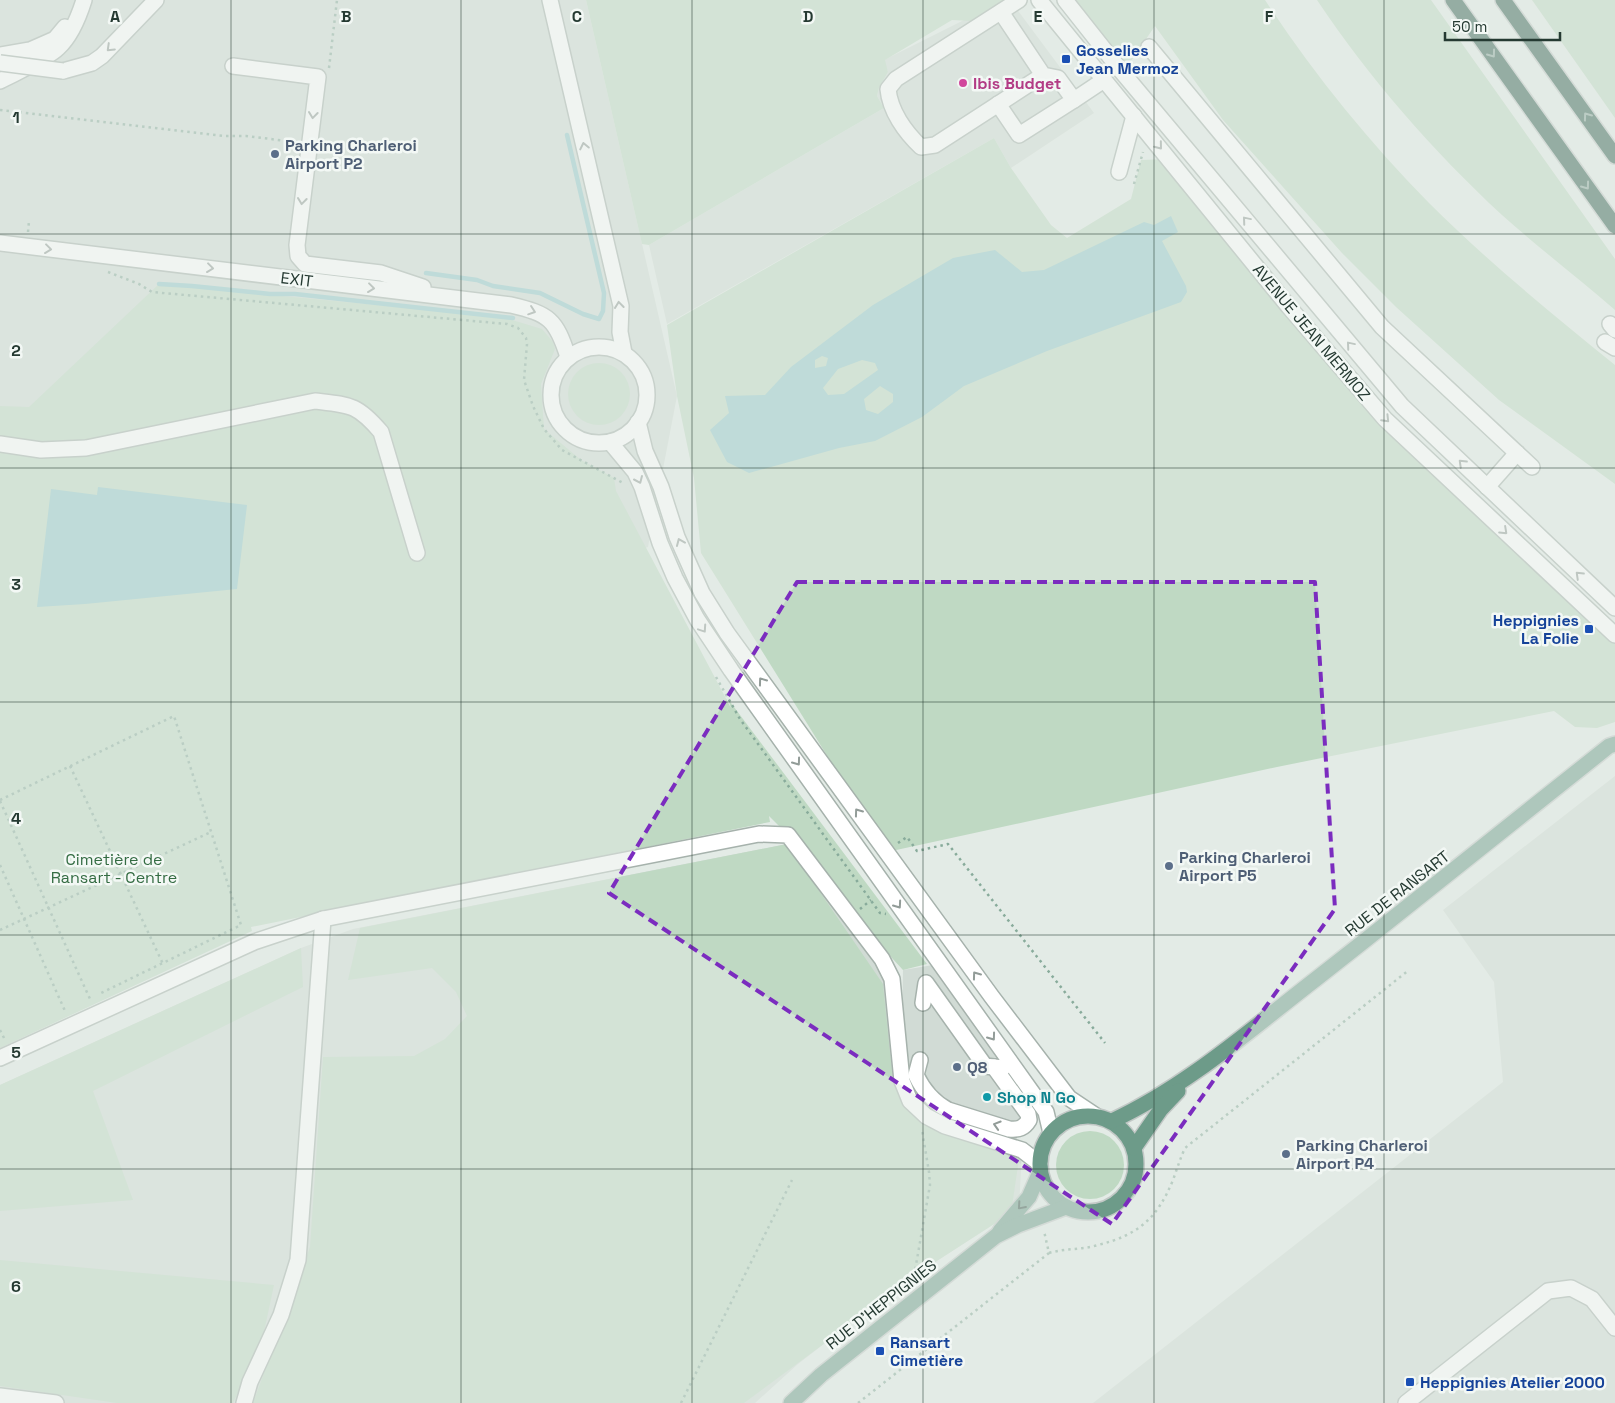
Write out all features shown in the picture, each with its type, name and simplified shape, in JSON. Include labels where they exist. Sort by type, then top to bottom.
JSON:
[{"type":"highway","points":[[1453,0],[1615,226]]},
{"type":"highway","points":[[1504,0],[1615,156]]},
{"type":"main road","name":"RUE DE RANSART","points":[[1112,1121],[1152,1101],[1200,1069],[1609,746],[1615,744]]},
{"type":"main road","name":"RUE DE RANSART","points":[[1134,1148],[1161,1108],[1200,1069]]},
{"type":"main road","points":[[1080,1116],[1096,1116],[1112,1121],[1126,1133],[1134,1148],[1137,1164],[1134,1180],[1126,1195],[1114,1206],[1098,1212],[1082,1212],[1066,1207],[1054,1198],[1045,1186],[1040,1168],[1043,1147],[1051,1133],[1064,1122],[1080,1116]]},
{"type":"main road","name":"RUE D'HEPPIGNIES","points":[[996,1236],[1029,1197],[1040,1168]]},
{"type":"main road","name":"RUE D'HEPPIGNIES","points":[[792,1403],[821,1375],[996,1236],[1018,1224],[1066,1207]]},
{"type":"street","points":[[0,64],[64,71],[92,63],[102,56],[156,0]]},
{"type":"street","points":[[550,0],[621,306],[620,332],[624,353]]},
{"type":"street","points":[[1019,0],[896,79],[888,89],[889,102],[910,137],[921,148],[935,145],[1043,75],[1058,78],[1074,100]]},
{"type":"street","name":"AVENUE JEAN MERMOZ","points":[[1040,0],[1289,307],[1385,419],[1615,635]]},
{"type":"street","name":"AVENUE JEAN MERMOZ","points":[[1065,0],[1122,72],[1402,406],[1615,608]]},
{"type":"street","points":[[0,72],[23,60],[55,38],[82,2]]},
{"type":"street","points":[[0,47],[38,39],[55,28],[82,2]]},
{"type":"street","points":[[0,80],[58,48],[69,34],[80,13],[82,2]]},
{"type":"street","points":[[1001,12],[1043,75]]},
{"type":"street","points":[[0,55],[30,50],[55,38]]},
{"type":"street","points":[[1149,47],[1382,327],[1532,467]]},
{"type":"street","points":[[0,64],[23,60]]},
{"type":"street","points":[[233,66],[318,77],[296,245],[298,256],[305,264],[382,273],[408,283],[482,302]]},
{"type":"street","points":[[998,104],[1019,134],[1104,80]]},
{"type":"street","points":[[1119,172],[1134,116]]},
{"type":"street","name":"EXIT","points":[[0,243],[511,305],[532,310],[544,316],[558,329],[568,357]]},
{"type":"street","points":[[595,346],[610,347],[624,353],[640,369],[647,390],[645,407],[638,422],[621,438],[610,442],[597,443],[578,438],[562,426],[555,416],[551,403],[550,390],[559,366],[568,357],[581,350],[595,346]]},
{"type":"street","points":[[0,444],[41,450],[86,448],[315,401],[349,404],[368,417],[381,432],[416,553]]},
{"type":"street","points":[[638,422],[644,451],[659,480],[677,537],[702,593],[727,633],[992,997],[1069,1098],[1096,1116]]},
{"type":"street","points":[[610,442],[635,472],[642,487],[660,543],[675,578],[697,619],[731,670],[1046,1112],[1051,1133]]},
{"type":"street","points":[[1487,487],[1517,453]]},
{"type":"street","points":[[0,1058],[254,942],[323,919],[759,834],[788,836],[882,959],[892,979],[902,1080],[910,1101],[926,1116],[945,1126],[1022,1150],[1040,1168]]},
{"type":"street","points":[[244,1403],[250,1382],[280,1315],[298,1260],[323,919]]},
{"type":"street","points":[[923,1003],[926,984],[985,1066],[1015,1069]]},
{"type":"street","points":[[940,1003],[958,990],[992,997]]},
{"type":"street","points":[[920,1060],[916,1075],[927,1094],[939,1105],[948,1110],[1018,1130],[1026,1126],[1029,1120],[1028,1114],[994,1066]]},
{"type":"street","points":[[1406,1403],[1548,1291],[1571,1288],[1592,1299],[1615,1328]]},
{"type":"street","points":[[0,1396],[56,1403]]},
{"type":"path","points":[[0,110],[215,135],[246,136],[295,142]]},
{"type":"path","points":[[1134,184],[1148,134]]},
{"type":"path","points":[[28,230],[29,221]]},
{"type":"path","points":[[100,270],[139,284],[152,292],[507,324],[518,328],[528,344],[524,380],[544,429],[562,450],[628,486]]},
{"type":"path","points":[[174,716],[241,925],[89,1000],[0,801],[174,716]]},
{"type":"path","points":[[70,766],[170,980]]},
{"type":"path","points":[[0,930],[211,832]]},
{"type":"path","points":[[887,852],[907,836],[917,851],[948,844],[1105,1043]]},
{"type":"path","points":[[0,865],[66,1010]]},
{"type":"path","points":[[858,1403],[1049,1254],[1064,1249],[1095,1246],[1120,1240],[1143,1227],[1161,1204],[1173,1180],[1177,1164],[1185,1148],[1409,970]]},
{"type":"path","points":[[913,1282],[930,1185],[930,1172],[922,1129]]},
{"type":"path","points":[[681,1403],[792,1180]]},
{"type":"path","points":[[1042,1224],[1049,1254]]},
{"type":"highlighted area","points":[[797,582],[1315,582],[1335,909],[1112,1224],[609,893]]},
{"type":"shaded area","points":[[0,0],[586,0],[677,396],[648,547],[0,779]]},
{"type":"shaded area","points":[[1004,0],[1010,0],[1094,113],[1011,168],[994,138],[667,324],[649,245],[884,108],[877,96],[879,88],[888,72],[884,60]]},
{"type":"shaded area","points":[[1615,776],[1615,1403],[1093,1403],[1503,1082],[1494,982],[1443,910]]},
{"type":"shaded area","points":[[787,844],[892,979],[902,1024],[903,970],[939,964],[1046,1112],[1011,1140],[1022,1150],[1019,1208],[904,1282],[798,1364],[755,1403],[0,1403],[0,1085],[301,948],[353,929]]},
{"type":"green space","points":[[586,0],[1005,0],[972,21],[952,20],[885,60],[888,72],[879,88],[877,96],[884,108],[649,245],[642,244]]},
{"type":"green space","points":[[1067,0],[1265,0],[1321,80],[1384,155],[1429,203],[1496,266],[1615,365],[1615,484],[1499,400],[1396,307],[1342,253],[1223,120],[1155,26],[1124,71]]},
{"type":"green space","points":[[1317,0],[1431,0],[1615,259],[1615,310],[1502,215],[1451,165],[1403,113],[1358,58]]},
{"type":"green space","points":[[1532,0],[1615,0],[1615,118]]},
{"type":"green space","points":[[994,138],[1011,168],[1051,225],[1067,238],[1131,199],[1141,160],[1169,159],[1385,419],[1615,635],[1615,722],[1597,728],[1575,727],[1554,711],[1277,767],[887,852],[701,553],[694,478],[677,396],[667,325]]},
{"type":"green space","name":"Cimetière de Ransart - Centre","points":[[159,284],[502,317],[542,329],[553,342],[555,349],[541,384],[544,429],[581,460],[614,478],[616,491],[731,708],[728,699],[927,964],[903,970],[832,893],[788,835],[769,816],[770,822],[251,927],[252,931],[0,1048],[0,406],[29,407]]},
{"type":"green space","points":[[599,363],[616,368],[621,372],[625,377],[630,394],[625,411],[621,416],[616,420],[599,425],[582,420],[577,416],[573,411],[568,394],[573,377],[577,372],[582,368]]},
{"type":"green space","points":[[787,844],[883,984],[893,1081],[925,1112],[977,1145],[1019,1159],[1011,1213],[926,1268],[744,1403],[253,1403],[310,1247],[323,1057],[414,1056],[445,1039],[467,1016],[456,992],[432,968],[348,980],[360,928]]},
{"type":"green space","points":[[301,948],[303,987],[93,1091],[133,1200],[0,1211],[0,1085]]},
{"type":"green space","points":[[1083,1131],[1097,1131],[1109,1136],[1119,1146],[1124,1158],[1124,1172],[1119,1184],[1109,1194],[1097,1199],[1083,1199],[1071,1194],[1061,1184],[1056,1172],[1056,1158],[1061,1146],[1071,1136]]},
{"type":"green space","points":[[0,1260],[274,1285],[261,1346],[233,1403],[117,1403],[0,1386]]},
{"type":"water","points":[[1171,216],[1178,232],[1162,241],[1186,286],[1187,292],[1181,302],[1047,351],[964,386],[922,417],[875,441],[839,448],[749,473],[727,462],[710,430],[729,413],[725,396],[765,395],[791,367],[873,305],[953,258],[995,250],[1022,272],[1044,270],[1144,222],[1154,225]],"holes":[[[822,356],[828,358],[826,366],[815,368],[815,360]],[[862,360],[875,363],[878,370],[844,394],[828,395],[823,388],[838,369]],[[880,386],[893,394],[893,402],[878,414],[866,410],[864,399]]]},
{"type":"water","points":[[98,487],[247,505],[237,589],[37,607],[51,489],[97,495]]},
{"type":"waterway","points":[[426,273],[477,280],[493,286],[540,293],[583,314],[599,319],[603,311],[604,293],[567,135]]},
{"type":"waterway","points":[[159,284],[270,294],[295,294],[513,318]]},
{"type":"place","name":"Gosselies Jean Mermoz","points":[[1066,59]]},
{"type":"place","name":"Ibis Budget","points":[[963,83]]},
{"type":"place","name":"Parking Charleroi Airport P2","points":[[275,154]]},
{"type":"place","name":"Heppignies La Folie","points":[[1589,629]]},
{"type":"place","name":"Parking Charleroi Airport P5","points":[[1169,866]]},
{"type":"place","name":"Q8","points":[[957,1067]]},
{"type":"place","name":"Shop N Go","points":[[987,1097]]},
{"type":"place","name":"Parking Charleroi Airport P4","points":[[1286,1154]]},
{"type":"place","name":"Ransart Cimetière","points":[[880,1351]]},
{"type":"place","name":"Heppignies Atelier 2000","points":[[1410,1382]]}]
